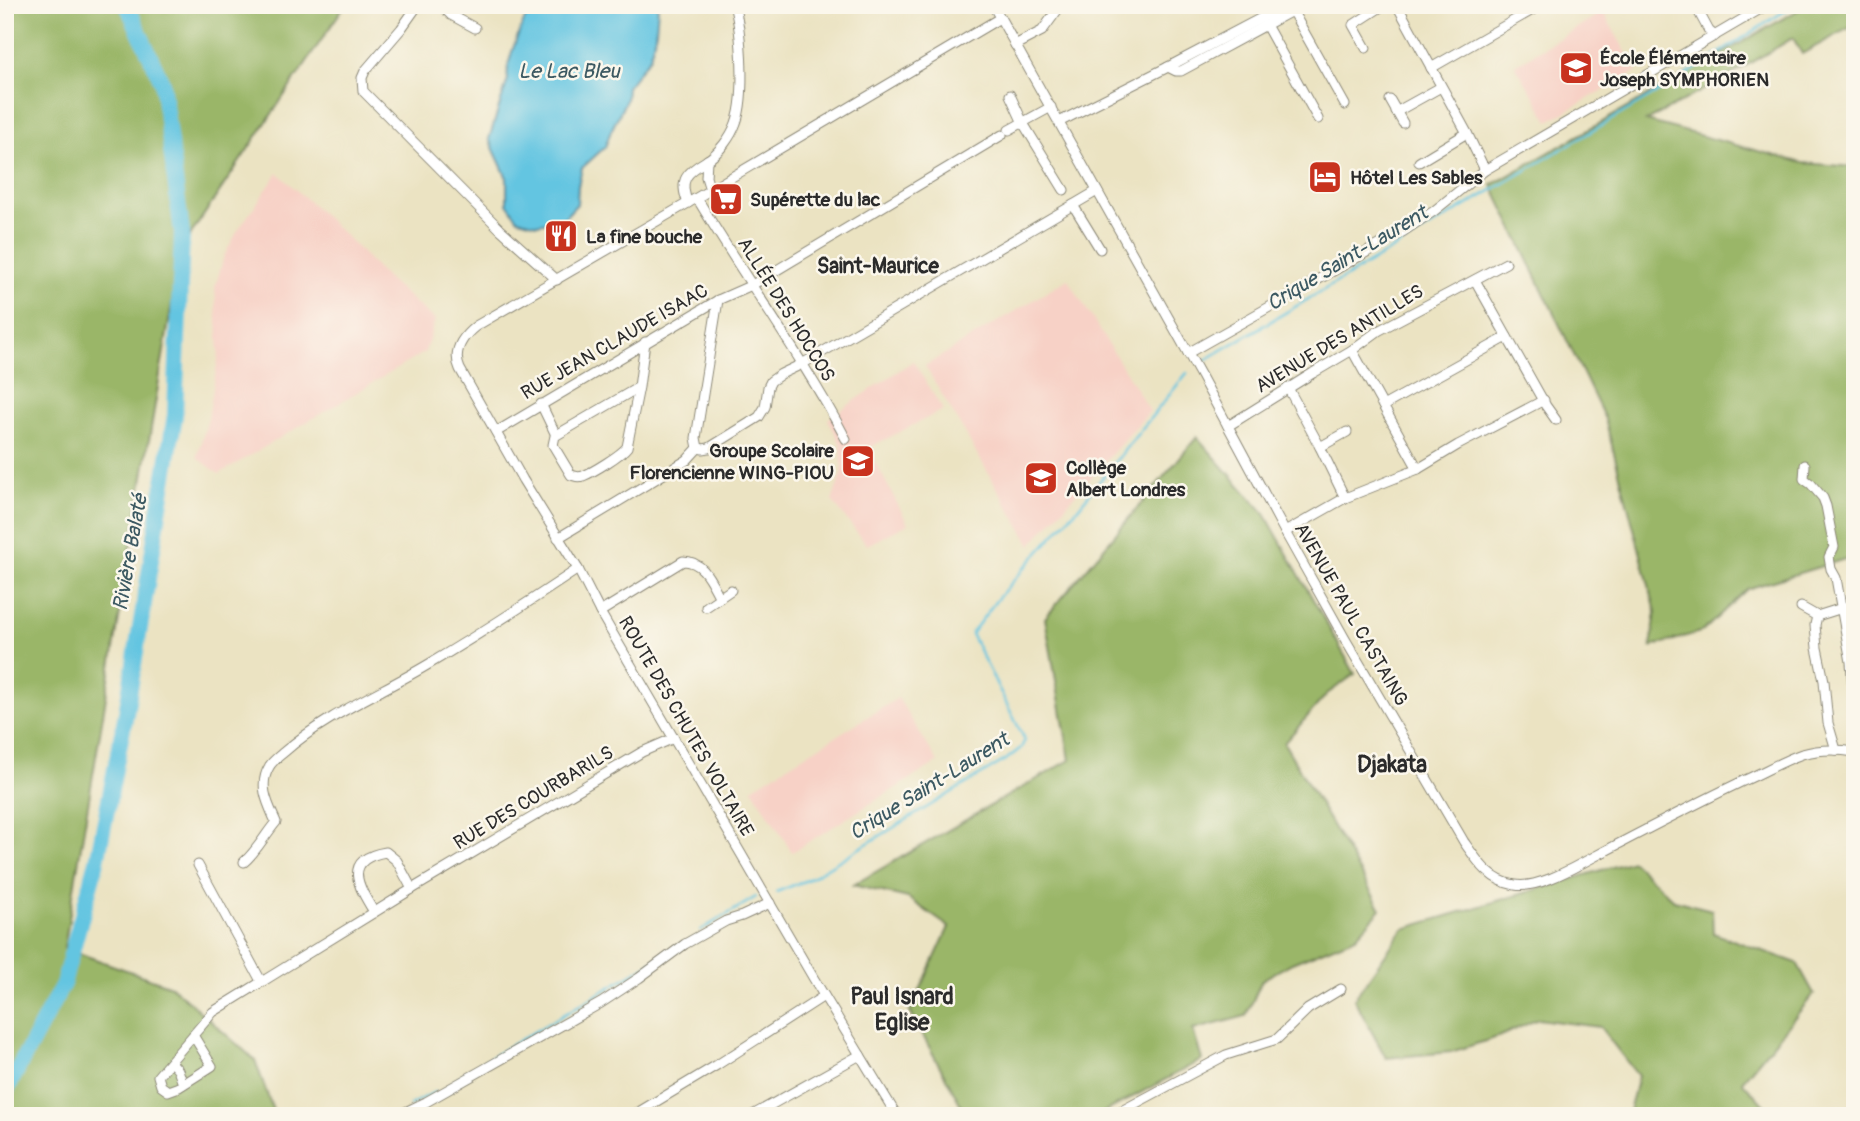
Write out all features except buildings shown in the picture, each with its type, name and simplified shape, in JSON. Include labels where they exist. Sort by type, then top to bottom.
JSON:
[{"type":"street","points":[[418,5],[365,71],[362,78],[363,91],[487,216],[557,280],[1000,18]]},
{"type":"street","points":[[441,5],[449,14],[475,28]]},
{"type":"street","points":[[692,201],[684,190],[685,178],[696,166],[707,160],[730,135],[737,122],[742,93],[738,19],[734,5]]},
{"type":"street","points":[[738,19],[741,5]]},
{"type":"street","name":"AVENUE PAUL CASTAING","points":[[993,5],[1228,426],[1284,532],[1464,842],[1482,867],[1499,881],[1517,886],[1529,885],[1552,877],[1704,800],[1801,755],[1816,751],[1855,752]]},
{"type":"street","points":[[1016,45],[1042,31],[1061,5]]},
{"type":"street","points":[[1059,122],[1286,5]]},
{"type":"street","points":[[1366,48],[1353,25],[1384,5]]},
{"type":"street","points":[[1397,5],[1485,170]]},
{"type":"street","points":[[1431,68],[1541,5]]},
{"type":"street","points":[[1695,5],[1709,31],[1715,36]]},
{"type":"street","points":[[1190,358],[1404,231],[1485,170],[1767,5]]},
{"type":"street","points":[[1168,67],[1181,71],[1290,12],[1294,14],[1345,104]]},
{"type":"street","points":[[1266,25],[1318,120]]},
{"type":"street","points":[[1396,112],[1441,87]]},
{"type":"street","points":[[1010,95],[1023,123],[1063,190]]},
{"type":"street","points":[[1390,100],[1403,123]]},
{"type":"street","name":"RUE JEAN CLAUDE ISAAC","points":[[496,432],[718,300],[752,285],[1051,107]]},
{"type":"street","points":[[1419,162],[1467,133]]},
{"type":"street","points":[[707,160],[706,177],[710,190]]},
{"type":"street","points":[[698,447],[709,448],[759,417],[765,407],[771,381],[781,374],[1097,191]]},
{"type":"street","name":"ALLÉE DES HOCCOS","points":[[692,201],[752,285],[846,439]]},
{"type":"street","points":[[1073,205],[1100,249]]},
{"type":"street","name":"AVENUE DES ANTILLES","points":[[1228,426],[1352,351],[1378,331],[1506,264]]},
{"type":"street","name":"ROUTE DES CHUTES VOLTAIRE","points":[[557,280],[476,326],[462,340],[457,351],[457,362],[523,480],[578,569],[600,612],[894,1115]]},
{"type":"street","points":[[1475,280],[1556,420]]},
{"type":"street","points":[[698,447],[696,438],[718,300]]},
{"type":"street","points":[[1383,406],[1507,337]]},
{"type":"street","points":[[639,387],[556,435],[552,441],[554,448],[569,473],[573,476],[583,475],[621,454],[627,447],[639,387],[645,342]]},
{"type":"street","points":[[1352,351],[1418,470]]},
{"type":"street","points":[[1287,388],[1345,498]]},
{"type":"street","points":[[1284,532],[1345,498],[1418,470],[1458,445],[1544,400]]},
{"type":"street","points":[[541,404],[556,435]]},
{"type":"street","points":[[1320,447],[1347,432]]},
{"type":"street","points":[[558,538],[687,460],[698,447]]},
{"type":"street","points":[[1805,465],[1804,479],[1823,498],[1826,506],[1834,547],[1829,557],[1836,578],[1851,663],[1855,719]]},
{"type":"street","points":[[600,612],[683,561],[693,562],[701,568],[720,598]]},
{"type":"street","points":[[244,862],[254,853],[276,822],[263,790],[264,777],[271,763],[297,740],[325,721],[427,665],[578,569]]},
{"type":"street","points":[[706,607],[731,590]]},
{"type":"street","points":[[1801,607],[1817,616],[1855,604]]},
{"type":"street","points":[[1817,616],[1817,648],[1824,681],[1828,723],[1836,750]]},
{"type":"street","name":"RUE DES COURBARILS","points":[[183,1084],[169,1091],[162,1086],[158,1076],[213,1012],[642,752],[674,738]]},
{"type":"street","points":[[374,912],[356,877],[360,863],[372,854],[386,852],[397,861],[412,889]]},
{"type":"street","points":[[198,865],[261,981]]},
{"type":"street","points":[[397,1116],[601,1003],[712,928],[770,903]]},
{"type":"street","points":[[1112,1116],[1226,1055],[1278,1039],[1308,1010],[1341,989]]},
{"type":"street","points":[[632,1116],[824,996]]},
{"type":"street","points":[[171,1062],[178,1070],[183,1084],[212,1066],[193,1035]]},
{"type":"street","points":[[751,1116],[860,1055]]},
{"type":"shaded area","name":"École Élémentaire Joseph SYMPHORIEN","points":[[1603,12],[1637,71],[1549,121],[1515,65]]},
{"type":"shaded area","points":[[278,173],[349,239],[381,273],[435,320],[425,352],[219,474],[197,457],[208,419],[219,353],[215,288],[224,256],[238,230]]},
{"type":"shaded area","name":"Collège Albert Londres","points":[[1068,279],[1150,411],[1031,545],[925,366]]},
{"type":"shaded area","name":"Groupe Scolaire Florencienne WING-PIOU","points":[[913,361],[943,410],[868,448],[908,524],[867,545],[832,501],[842,473],[841,445],[828,419]]},
{"type":"shaded area","points":[[898,698],[938,762],[792,852],[752,788]]},
{"type":"green space","points":[[5,5],[345,5],[181,249],[64,948],[171,986],[255,1060],[275,1116],[5,1116]]},
{"type":"green space","points":[[1807,5],[1855,5],[1855,25],[1802,54],[1793,38],[1646,121],[1803,163],[1855,167],[1855,556],[1747,589],[1703,631],[1651,647],[1656,612],[1605,419],[1492,185]]},
{"type":"green space","points":[[1197,437],[1265,514],[1355,674],[1327,694],[1284,743],[1381,909],[1356,937],[1292,963],[1262,980],[1246,1016],[1193,1030],[1202,1060],[1097,1116],[967,1116],[910,1012],[949,927],[908,898],[853,885],[1070,760],[1045,618]]},
{"type":"green space","points":[[1632,861],[1674,900],[1712,910],[1713,933],[1797,963],[1814,994],[1742,1081],[1774,1116],[1628,1116],[1638,1076],[1600,1027],[1538,1019],[1498,1037],[1451,1052],[1386,1058],[1354,999],[1403,929]]},
{"type":"water","name":"Le Lac Bleu","points":[[533,5],[658,7],[650,57],[627,87],[626,100],[605,147],[582,168],[577,204],[562,220],[537,224],[518,219],[507,203],[507,178],[489,139],[508,79],[512,52]]},
{"type":"waterway","name":"Rivière Balaté","points":[[5,1093],[63,984],[97,861],[126,713],[175,415],[182,233],[162,82],[127,5]]},
{"type":"waterway","name":"Crique Saint-Laurent","points":[[1202,362],[1675,82],[1794,5]]},
{"type":"waterway","name":"Crique Saint-Laurent","points":[[776,892],[807,880],[1021,748],[1025,740],[971,634],[998,598],[1077,509],[1187,373]]},
{"type":"waterway","name":"Crique Saint-Laurent","points":[[701,930],[756,897]]},
{"type":"waterway","name":"Crique Saint-Laurent","points":[[453,1082],[661,957]]},
{"type":"waterway","name":"Crique Saint-Laurent","points":[[410,1105],[435,1092]]},
{"type":"place","name":"École Élémentaire Joseph SYMPHORIEN","points":[[1576,68]]},
{"type":"place","name":"Hôtel Les Sables","points":[[1325,177]]},
{"type":"place","name":"Supérette du lac","points":[[726,199]]},
{"type":"place","name":"La fine bouche","points":[[561,236]]},
{"type":"place","name":"Groupe Scolaire Florencienne WING-PIOU","points":[[858,461]]},
{"type":"place","name":"Collège Albert Londres","points":[[1041,478]]},
{"type":"district","name":"Saint-Maurice","points":[[878,266]]},
{"type":"district","name":"Djakata","points":[[1392,764]]},
{"type":"district","name":"Paul Isnard Eglise","points":[[902,1009]]}]
